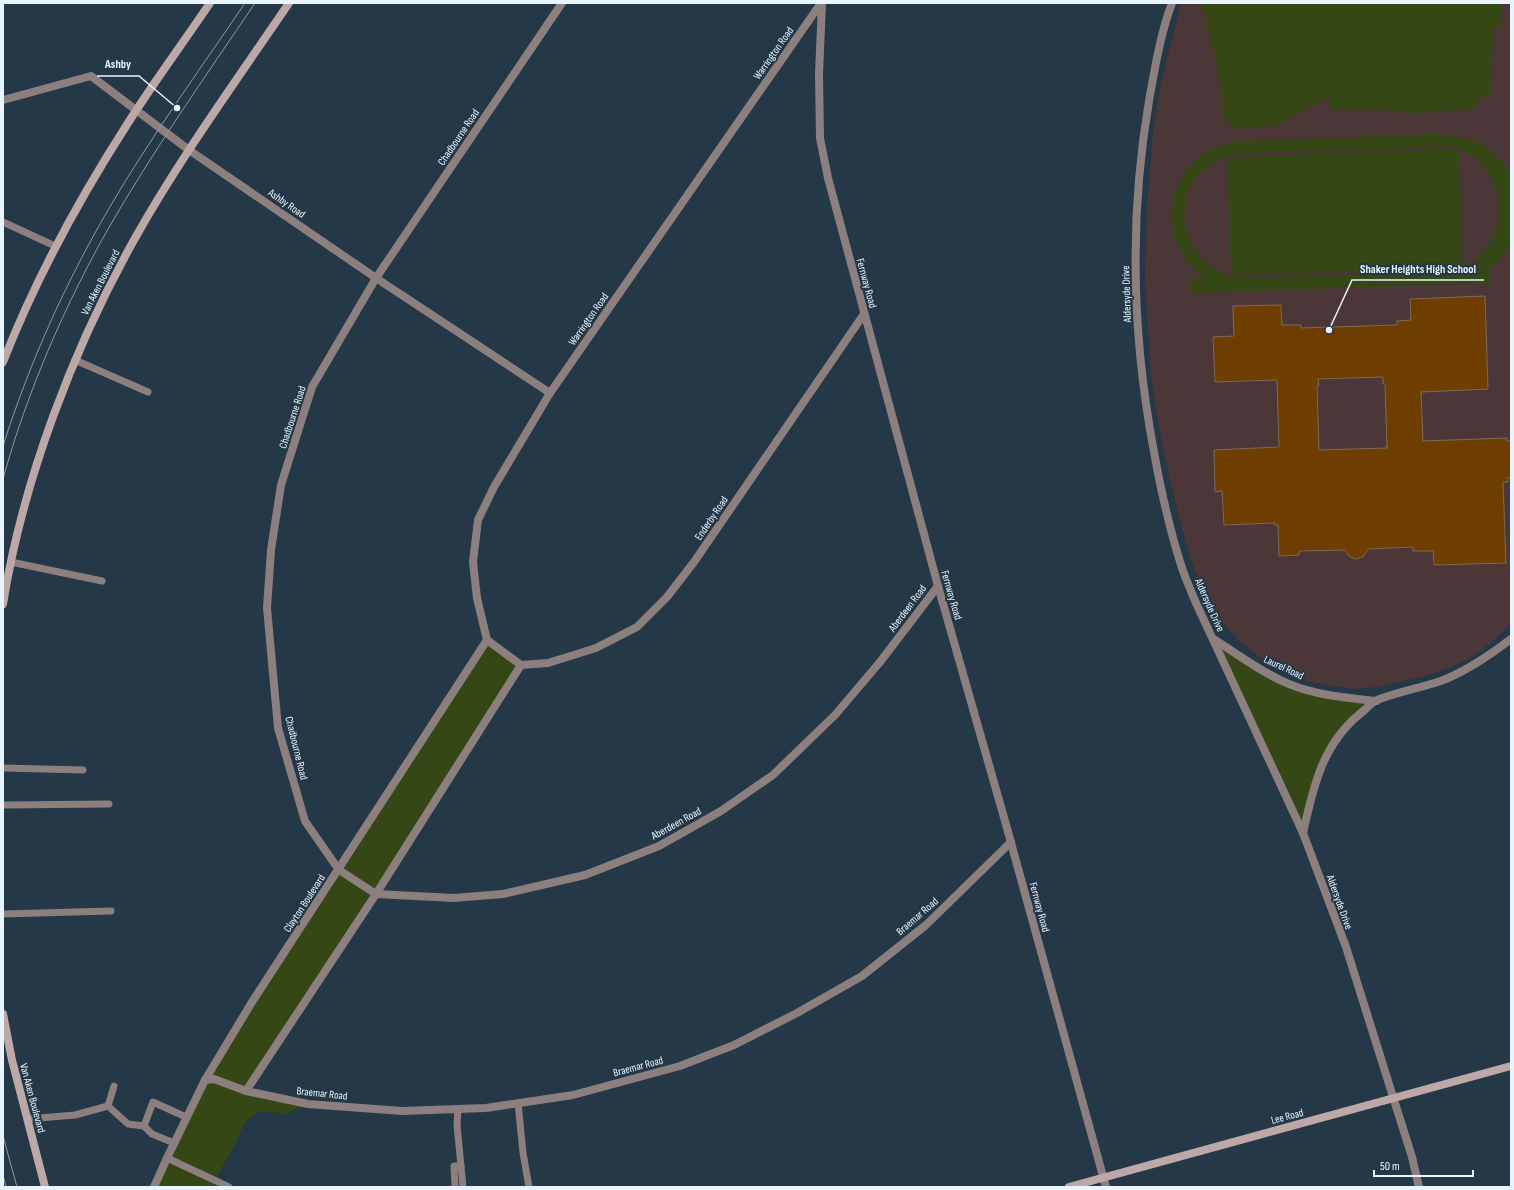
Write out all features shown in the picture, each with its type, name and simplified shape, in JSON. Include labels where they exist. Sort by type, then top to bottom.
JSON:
[{"type":"main road","points":[[4,357],[55,246],[86,191],[137,110],[210,3]]},
{"type":"main road","name":"Van Aken Boulevard","points":[[3,604],[11,562],[41,455],[75,360],[100,306],[133,242],[189,150],[289,3]]},
{"type":"main road","name":"Van Aken Boulevard","points":[[3,1014],[12,1060],[45,1187]]},
{"type":"main road","name":"Lee Road","points":[[1069,1187],[1511,1066]]},
{"type":"street","name":"Chadbourne Road","points":[[339,870],[305,821],[278,728],[268,601],[271,550],[281,485],[312,386],[376,278],[562,3]]},
{"type":"street","name":"Fernway Road","points":[[822,3],[819,74],[820,138],[828,178],[938,586],[1011,842],[1106,1187]]},
{"type":"street","name":"Warrington Road","points":[[487,640],[477,598],[473,562],[478,520],[494,487],[550,393],[822,3]]},
{"type":"street","name":"Aldersyde Drive","points":[[1172,3],[1158,51],[1145,127],[1136,209],[1136,297],[1139,352],[1146,412],[1160,482],[1182,569],[1303,833],[1346,947],[1412,1157],[1419,1187]]},
{"type":"street","name":"Ashby Road","points":[[3,100],[91,76],[189,150],[376,278],[550,393]]},
{"type":"street","name":"Enderby Road","points":[[521,665],[548,662],[596,648],[637,627],[667,597],[694,562],[864,314]]},
{"type":"street","name":"Aberdeen Road","points":[[376,894],[454,898],[503,894],[585,875],[659,846],[721,811],[773,775],[835,715],[880,662],[938,586]]},
{"type":"street","name":"Laurel Road","points":[[1303,833],[1311,796],[1320,769],[1341,732],[1353,720],[1376,701],[1442,680],[1469,667],[1488,656],[1511,638]]},
{"type":"street","name":"Clayton Boulevard","points":[[154,1187],[186,1117],[205,1080],[252,1002],[487,640]]},
{"type":"street","points":[[246,1091],[376,894],[521,665],[487,640]]},
{"type":"street","name":"Laurel Road","points":[[1214,640],[1265,672],[1290,684],[1346,698],[1376,701]]},
{"type":"street","name":"Braemar Road","points":[[205,1080],[218,1080],[246,1091],[308,1104],[402,1110],[458,1109],[486,1108],[573,1094],[680,1066],[734,1045],[797,1013],[862,976],[926,925],[1011,842]]},
{"type":"street","points":[[339,870],[376,894]]},
{"type":"lane","points":[[3,222],[55,246]]},
{"type":"lane","points":[[75,360],[148,392]]},
{"type":"lane","points":[[11,562],[102,581]]},
{"type":"lane","points":[[3,768],[83,770]]},
{"type":"lane","points":[[3,805],[109,804]]},
{"type":"lane","points":[[3,914],[111,911]]},
{"type":"lane","points":[[108,1106],[114,1086]]},
{"type":"lane","points":[[144,1126],[153,1102],[186,1117]]},
{"type":"lane","points":[[518,1103],[522,1153],[529,1187]]},
{"type":"lane","points":[[27,1119],[75,1115],[108,1106]]},
{"type":"lane","points":[[108,1106],[128,1124],[144,1126],[152,1134],[174,1143]]},
{"type":"lane","points":[[458,1109],[457,1125],[463,1187]]},
{"type":"lane","points":[[167,1158],[229,1187]]},
{"type":"lane","points":[[455,1187],[454,1166],[461,1166]]},
{"type":"shaded area","points":[[1181,3],[1511,3],[1511,623],[1492,642],[1470,658],[1448,668],[1424,676],[1378,687],[1354,689],[1311,682],[1272,666],[1240,642],[1226,627],[1213,609],[1203,591],[1192,563],[1176,506],[1162,444],[1151,379],[1145,276],[1147,207],[1153,132],[1160,87]]},
{"type":"green space","points":[[1201,3],[1501,3],[1501,27],[1493,27],[1491,95],[1477,100],[1476,110],[1405,113],[1383,110],[1330,110],[1329,97],[1275,126],[1234,129],[1225,121],[1216,61]]},
{"type":"green space","points":[[1438,134],[1455,135],[1481,143],[1502,161],[1511,174],[1511,245],[1500,260],[1489,270],[1489,283],[1191,293],[1190,280],[1206,279],[1188,261],[1176,241],[1172,219],[1174,197],[1182,177],[1196,160],[1215,148],[1240,141]],"holes":[[[1451,147],[1472,155],[1486,170],[1495,188],[1498,209],[1495,230],[1486,248],[1472,263],[1451,271],[1242,278],[1216,269],[1198,254],[1188,235],[1184,213],[1189,192],[1200,173],[1218,160],[1244,153]]]},
{"type":"green space","points":[[1448,149],[1459,152],[1463,266],[1455,268],[1243,275],[1231,273],[1227,159],[1236,157]]},
{"type":"green space","points":[[487,640],[521,665],[246,1091],[308,1104],[285,1114],[264,1111],[257,1112],[245,1122],[233,1149],[212,1187],[154,1187],[205,1080]]},
{"type":"green space","points":[[1214,640],[1290,684],[1376,701],[1329,751],[1303,833]]},
{"type":"building","points":[[1485,296],[1488,389],[1421,392],[1423,441],[1507,438],[1507,441],[1511,441],[1511,478],[1507,478],[1508,482],[1503,482],[1506,563],[1434,565],[1433,551],[1413,551],[1413,547],[1368,549],[1363,557],[1355,559],[1349,556],[1345,550],[1299,551],[1299,555],[1279,556],[1278,525],[1275,525],[1274,523],[1224,525],[1222,491],[1215,492],[1214,450],[1279,447],[1277,380],[1215,382],[1213,337],[1234,336],[1233,306],[1281,305],[1282,325],[1301,325],[1301,328],[1397,325],[1397,321],[1411,320],[1410,299]],"holes":[[[1383,377],[1383,384],[1385,384],[1387,448],[1319,450],[1318,379]]]},
{"type":"tram line","points":[[3,446],[36,355],[49,325],[92,238],[124,183],[245,3]]},
{"type":"tram line","points":[[3,479],[23,414],[35,382],[76,289],[108,229],[143,171],[255,3]]},
{"type":"tram line","points":[[3,1136],[17,1187]]},
{"type":"tram line","points":[[3,1175],[6,1187]]},
{"type":"place","name":"Ashby","points":[[177,108]]},
{"type":"place","name":"Shaker Heights High School","points":[[1329,330]]}]
